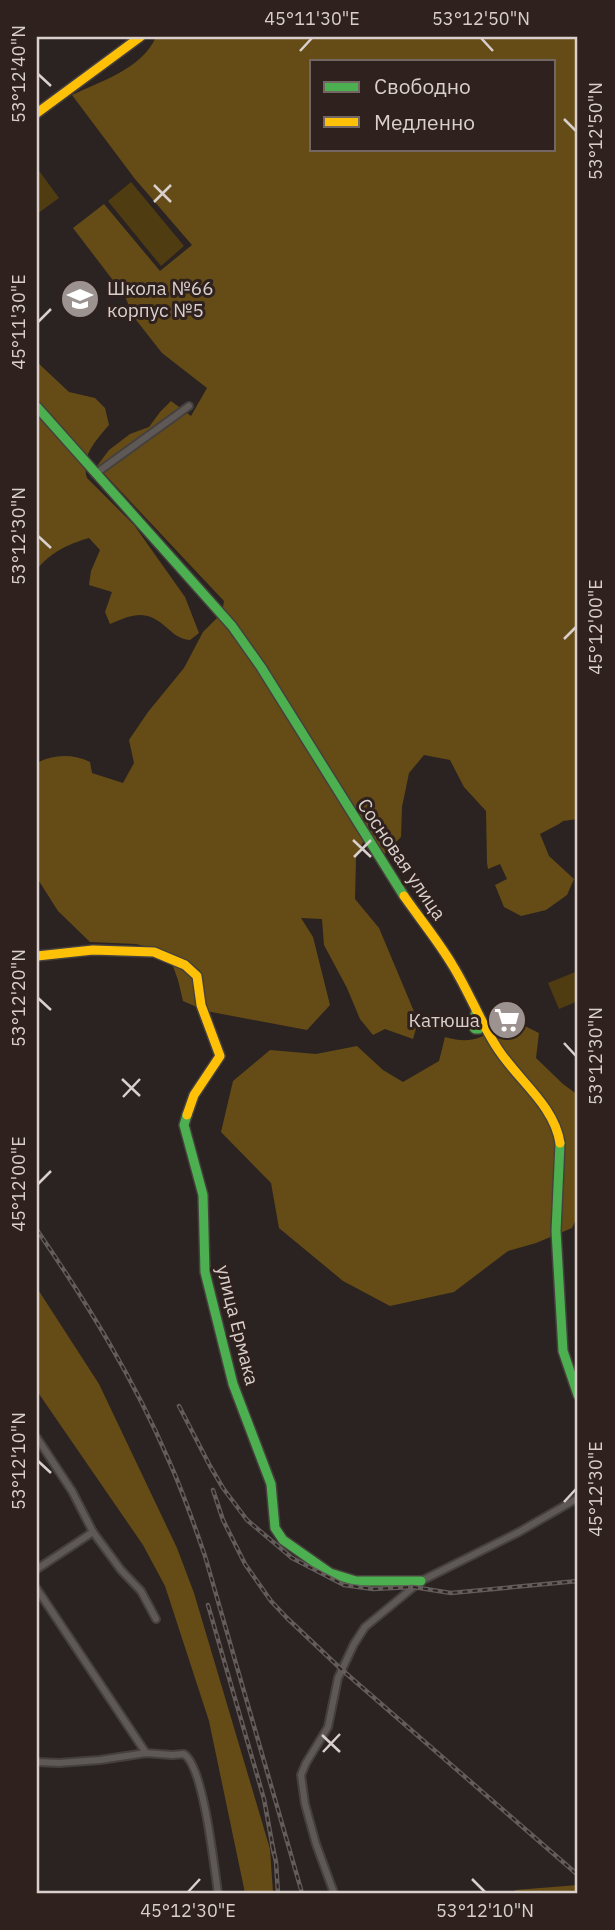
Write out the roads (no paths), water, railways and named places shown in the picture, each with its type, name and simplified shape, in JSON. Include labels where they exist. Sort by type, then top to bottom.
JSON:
[{"type":"street","points":[[37,113],[140,37]]},
{"type":"street","points":[[95,474],[189,406]]},
{"type":"street","name":"Сосновая улица","points":[[37,408],[232,626],[261,667],[393,880],[453,965],[476,1012],[472,1025],[479,1029],[482,1022],[497,1049],[557,1127],[560,1142],[556,1231],[564,1351],[578,1395]]},
{"type":"street","name":"улица Ермака","points":[[37,956],[93,950],[154,952],[185,965],[197,976],[201,1005],[220,1056],[194,1095],[184,1125],[203,1195],[205,1272],[233,1384],[271,1484],[275,1528],[283,1540],[330,1573],[356,1581],[421,1581]]},
{"type":"street","points":[[37,1438],[72,1491],[93,1532],[121,1570],[141,1591],[156,1619]]},
{"type":"street","points":[[334,1893],[305,1804],[302,1775],[306,1763],[328,1727],[338,1678],[354,1644],[365,1627],[421,1581],[519,1532],[578,1498]]},
{"type":"street","points":[[37,1569],[93,1532]]},
{"type":"street","points":[[37,1589],[146,1753]]},
{"type":"street","points":[[37,1762],[100,1760],[146,1753],[184,1754],[190,1758],[200,1784],[218,1893]]},
{"type":"railway","points":[[37,1230],[74,1285],[125,1371],[179,1484],[205,1556],[302,1893]]},
{"type":"railway","points":[[179,1406],[223,1488],[247,1520],[292,1558],[344,1585],[373,1589],[413,1587],[451,1593],[578,1581]]},
{"type":"railway","points":[[213,1490],[223,1520],[245,1564],[271,1601],[287,1618],[341,1669],[578,1875]]},
{"type":"railway","points":[[208,1605],[264,1799],[274,1854]]},
{"type":"railway","points":[[272,1844],[278,1893]]},
{"type":"place","name":"Школа №66 корпус №5","points":[[80,299]]},
{"type":"place","name":"Катюша","points":[[507,1020]]}]
